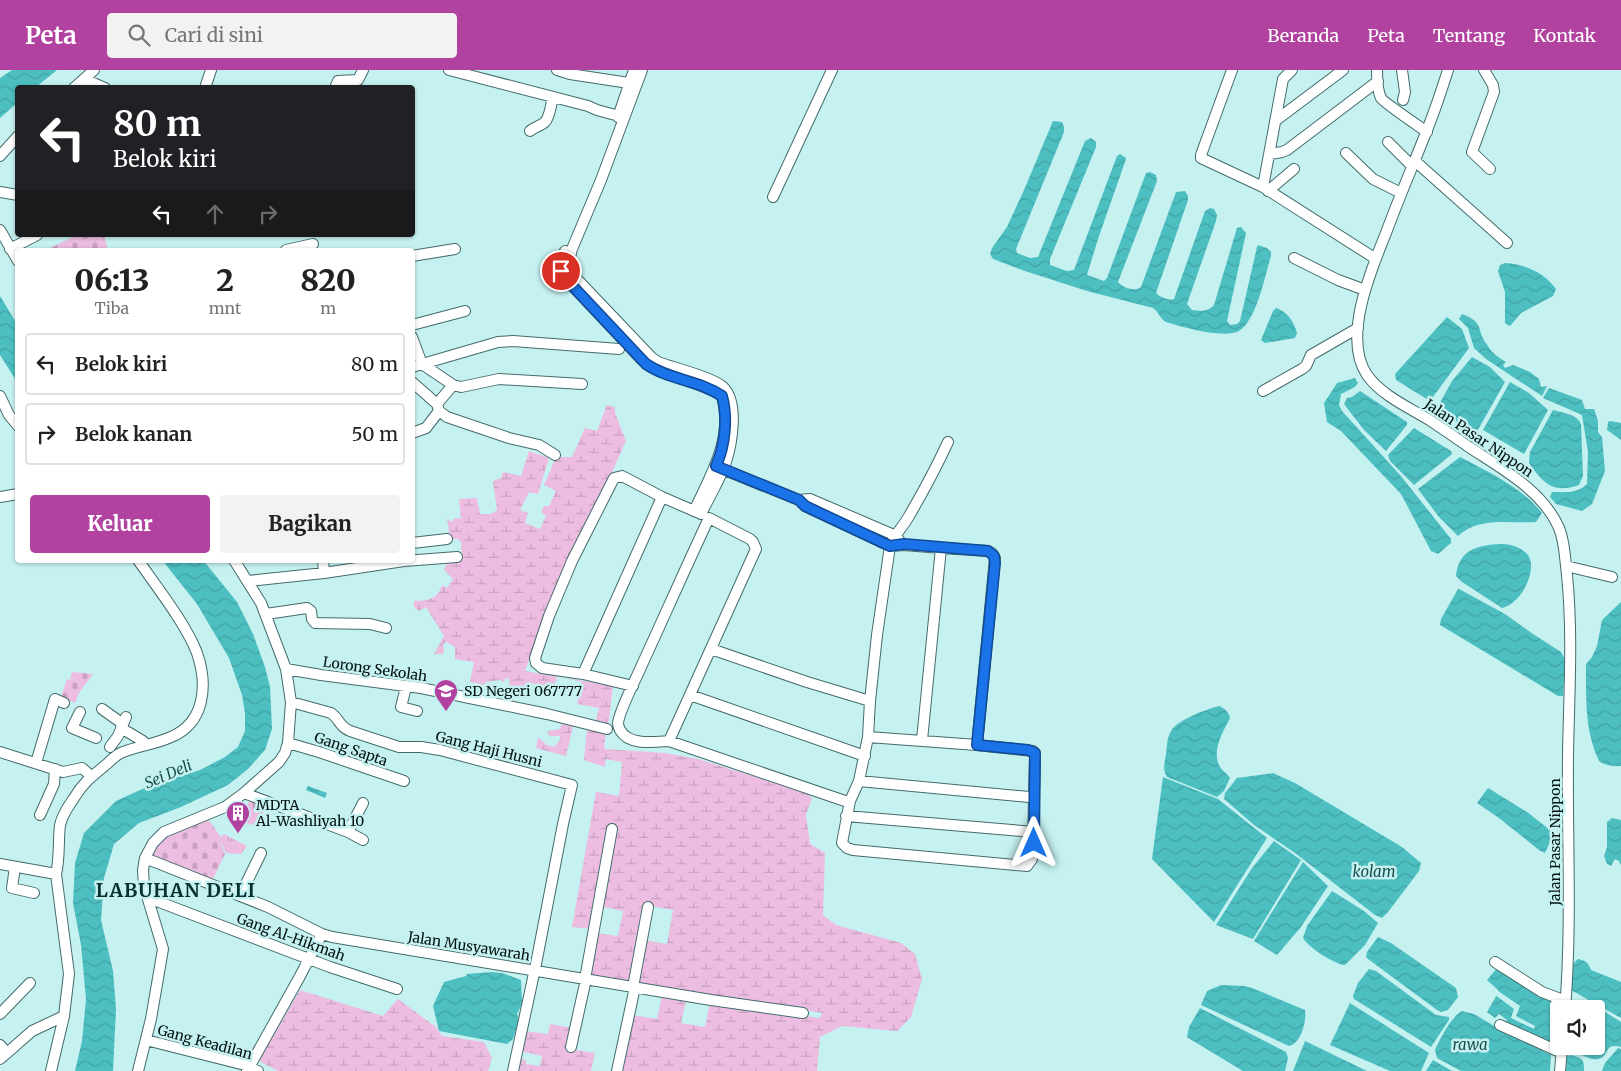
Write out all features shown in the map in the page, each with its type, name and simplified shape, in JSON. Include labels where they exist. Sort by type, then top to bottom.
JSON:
[{"type":"street","points":[[77,85],[94,70]]},
{"type":"street","points":[[206,85],[210,70]]},
{"type":"street","points":[[336,85],[338,81],[358,80],[363,70]]},
{"type":"street","points":[[449,70],[469,72],[619,116]]},
{"type":"street","points":[[557,70],[570,74],[629,82]]},
{"type":"street","points":[[634,70],[598,179],[572,232],[560,266],[561,271],[566,279],[657,370],[715,391],[728,404],[719,468],[620,716],[619,730],[623,735],[641,742],[669,741],[845,801],[850,801]]},
{"type":"street","points":[[608,151],[642,70]]},
{"type":"street","points":[[773,197],[832,70]]},
{"type":"street","points":[[1232,70],[1201,157],[1203,160],[1265,189],[1376,259]]},
{"type":"street","points":[[1265,189],[1282,75],[1292,70]]},
{"type":"street","points":[[1275,121],[1343,70]]},
{"type":"street","points":[[1377,70],[1383,101],[1427,132]]},
{"type":"street","points":[[1402,70],[1406,92],[1403,100]]},
{"type":"street","name":"Jalan Pasar Nippon","points":[[1448,70],[1427,132],[1401,193],[1364,290],[1358,328],[1358,344],[1360,358],[1366,374],[1376,385],[1392,398],[1438,426],[1530,488],[1554,517],[1561,533],[1570,611],[1568,759],[1570,861],[1566,1000]]},
{"type":"street","points":[[1484,70],[1493,84],[1494,92],[1472,152],[1490,169]]},
{"type":"street","points":[[84,79],[98,85]]},
{"type":"street","points":[[1270,154],[1287,150],[1378,81]]},
{"type":"street","points":[[530,131],[547,120],[553,97]]},
{"type":"street","points":[[0,156],[15,139]]},
{"type":"street","points":[[1388,142],[1506,243]]},
{"type":"street","points":[[1346,153],[1373,179],[1401,193]]},
{"type":"street","points":[[1265,189],[1294,169]]},
{"type":"street","points":[[0,192],[15,194]]},
{"type":"street","points":[[0,230],[15,256]]},
{"type":"street","points":[[10,249],[33,237]]},
{"type":"street","points":[[295,248],[313,244]]},
{"type":"street","points":[[415,256],[455,249]]},
{"type":"street","points":[[1294,258],[1338,280],[1364,290]]},
{"type":"street","points":[[415,324],[465,312]]},
{"type":"street","points":[[1262,391],[1302,369],[1315,353],[1358,328]]},
{"type":"street","points":[[417,365],[498,342],[513,341],[619,349]]},
{"type":"street","points":[[417,365],[452,385],[460,387],[498,379],[582,384]]},
{"type":"street","points":[[415,385],[448,417],[509,438],[539,445],[555,454]]},
{"type":"street","points":[[415,432],[426,428],[452,385]]},
{"type":"street","points":[[0,396],[5,416],[15,424]]},
{"type":"street","points":[[868,737],[922,740],[1034,752],[1034,853],[1027,866],[853,850],[847,848],[842,843],[846,816],[859,781],[865,756],[877,634],[890,546],[894,535],[905,523],[915,507],[948,442]]},
{"type":"street","points":[[719,468],[799,500],[805,506],[890,546],[904,544],[988,551],[994,556],[977,745]]},
{"type":"street","points":[[633,686],[583,674],[542,668],[536,663],[535,658],[549,616],[572,561],[614,478],[622,476],[750,539],[756,546],[754,556],[669,741]]},
{"type":"street","points":[[0,497],[15,497]]},
{"type":"street","points":[[583,674],[662,497]]},
{"type":"street","points":[[799,500],[810,499],[894,535],[904,544]]},
{"type":"street","points":[[873,538],[877,528]]},
{"type":"street","points":[[415,543],[447,539]]},
{"type":"street","points":[[922,740],[941,548]]},
{"type":"street","points":[[415,560],[457,558]]},
{"type":"street","points":[[80,712],[72,728],[107,745],[144,745],[168,738],[181,732],[197,715],[201,705],[203,684],[197,653],[186,632],[140,563]]},
{"type":"street","points":[[138,1071],[152,1012],[163,949],[143,878],[145,858],[153,843],[164,832],[225,807],[244,793],[279,762],[285,753],[288,743],[291,702],[286,669],[266,614],[236,563]]},
{"type":"street","points":[[323,563],[324,573]]},
{"type":"street","points":[[248,581],[324,573],[391,563]]},
{"type":"street","points":[[1566,566],[1612,577]]},
{"type":"street","points":[[266,614],[307,608],[311,611],[314,623],[370,624],[386,628]]},
{"type":"street","points":[[711,649],[807,682],[870,701]]},
{"type":"street","name":"Lorong Sekolah","points":[[286,669],[421,688],[546,714],[607,729]]},
{"type":"street","points":[[406,687],[401,707],[417,711]]},
{"type":"street","points":[[690,695],[865,756]]},
{"type":"street","points":[[36,763],[55,700],[64,703]]},
{"type":"street","name":"Gang Haji Husni","points":[[291,702],[331,713],[343,728],[399,746],[440,750],[572,785],[534,971]]},
{"type":"street","points":[[102,709],[123,723],[143,741],[144,745]]},
{"type":"street","points":[[51,1071],[64,1016],[69,974],[56,874],[61,823],[73,799],[91,776],[107,745],[123,723]]},
{"type":"street","name":"Gang Sapta","points":[[288,743],[404,781]]},
{"type":"street","points":[[0,752],[63,772],[82,768],[91,776]]},
{"type":"street","points":[[40,815],[54,784],[55,769]]},
{"type":"street","points":[[859,781],[1029,797],[1034,795]]},
{"type":"street","points":[[244,793],[348,832],[363,840]]},
{"type":"street","points":[[348,832],[362,803]]},
{"type":"street","points":[[846,816],[1034,832]]},
{"type":"street","points":[[571,1047],[586,979],[612,829]]},
{"type":"street","points":[[240,896],[261,853]]},
{"type":"street","name":"Jalan Musyawarah","points":[[145,858],[275,910],[322,934],[363,943],[803,1013]]},
{"type":"street","points":[[0,864],[56,874]]},
{"type":"street","points":[[15,867],[12,888],[34,893]]},
{"type":"street","name":"Gang Al-Hikmah","points":[[149,901],[154,900],[308,959],[397,988]]},
{"type":"street","points":[[616,1071],[634,987],[648,907]]},
{"type":"street","points":[[251,1069],[322,934]]},
{"type":"street","points":[[1495,962],[1557,1000]]},
{"type":"street","points":[[513,1071],[534,971]]},
{"type":"street","points":[[0,1014],[12,1004],[30,983]]},
{"type":"street","points":[[2,1052],[32,1031],[64,1016]]},
{"type":"street","points":[[1500,1026],[1550,1046]]},
{"type":"street","name":"Gang Keadilan","points":[[146,1040],[251,1069]]},
{"type":"street","points":[[1559,1055],[1560,1071]]},
{"type":"green space","points":[[73,237],[105,237],[107,248],[50,248]]},
{"type":"green space","points":[[607,405],[615,407],[615,413],[626,441],[538,637],[525,671],[557,676],[553,692],[557,697],[553,697],[553,693],[542,690],[542,686],[527,682],[525,691],[510,687],[509,679],[505,678],[504,682],[500,680],[486,682],[484,685],[470,682],[474,662],[455,659],[455,647],[447,642],[443,644],[443,654],[434,654],[444,636],[426,607],[419,611],[414,607],[414,601],[432,598],[438,594],[442,585],[447,588],[453,579],[444,570],[449,559],[462,558],[461,542],[458,539],[450,539],[447,518],[451,522],[454,519],[461,519],[459,499],[477,498],[480,514],[491,514],[497,510],[493,481],[501,478],[503,472],[521,476],[529,451],[549,458],[538,494],[529,492],[520,510],[528,513],[525,523],[540,529],[546,516],[541,512],[544,506],[549,506],[556,491],[544,485],[556,457],[572,457],[585,428],[597,431]]},
{"type":"green space","points":[[72,672],[93,674],[79,693],[75,703],[61,697],[67,679],[70,680]]},
{"type":"green space","points":[[564,678],[613,686],[608,727],[595,723],[599,708],[577,704],[582,682]]},
{"type":"green space","points":[[567,721],[574,722],[566,756],[536,748],[538,737],[547,745],[554,747],[560,740],[560,736],[550,736],[548,731],[560,729],[561,725],[566,724]]},
{"type":"green space","points":[[587,729],[606,733],[604,747],[606,749],[665,753],[698,759],[807,793],[812,798],[806,815],[810,844],[825,853],[823,915],[836,925],[901,943],[915,954],[922,979],[911,1017],[897,1031],[842,1026],[820,1037],[817,1071],[619,1071],[632,1015],[657,1019],[662,996],[686,1000],[681,1023],[705,1027],[710,1003],[820,1018],[822,1013],[636,983],[644,940],[667,944],[673,910],[645,905],[632,982],[588,976],[596,933],[618,936],[623,911],[599,906],[592,929],[572,927],[596,792],[619,796],[622,762],[606,759],[605,767],[584,760]]},
{"type":"green space","points":[[251,800],[268,807],[252,825],[234,819]]},
{"type":"green space","points":[[207,818],[221,837],[219,839],[225,854],[211,883],[149,857],[161,842],[174,832]]},
{"type":"green space","points":[[224,834],[247,846],[241,854],[226,853],[219,839]]},
{"type":"green space","points":[[300,990],[383,1016],[398,999],[436,1027],[442,1036],[484,1042],[492,1058],[488,1071],[278,1071],[259,1061]]},
{"type":"green space","points":[[550,1024],[573,1028],[569,1049],[595,1053],[591,1071],[516,1071],[518,1058],[526,1060],[526,1064],[540,1066],[542,1056],[520,1051],[524,1031],[548,1034]]},
{"type":"water","points":[[12,70],[57,70],[38,85],[15,85],[15,105],[0,118],[0,78]]},
{"type":"water","points":[[1053,121],[1062,122],[1064,132],[1016,249],[1017,253],[1030,258],[1038,257],[1085,141],[1091,138],[1096,142],[1096,147],[1050,259],[1050,265],[1067,271],[1074,270],[1117,156],[1120,154],[1126,158],[1125,162],[1087,275],[1104,281],[1107,278],[1146,173],[1150,172],[1156,175],[1157,181],[1118,282],[1129,289],[1141,287],[1176,192],[1185,191],[1188,200],[1156,293],[1165,298],[1174,299],[1205,211],[1210,208],[1214,209],[1217,215],[1216,221],[1187,304],[1192,310],[1207,310],[1214,305],[1237,228],[1241,227],[1246,233],[1227,321],[1230,325],[1237,324],[1240,321],[1258,245],[1267,248],[1271,252],[1260,296],[1251,317],[1239,331],[1224,334],[1182,327],[1164,321],[1153,308],[1087,291],[993,259],[990,254],[992,248],[1007,227]]},
{"type":"water","points":[[1505,263],[1520,265],[1534,270],[1546,278],[1556,289],[1553,296],[1521,313],[1510,326],[1505,323],[1505,292],[1498,271],[1500,265]]},
{"type":"water","points":[[0,296],[15,321],[15,379],[0,355]]},
{"type":"water","points":[[1276,308],[1280,309],[1290,318],[1297,333],[1295,338],[1265,343],[1261,340]]},
{"type":"water","points":[[1462,314],[1477,324],[1490,349],[1506,362],[1503,365],[1505,368],[1513,365],[1530,372],[1539,379],[1541,387],[1547,386],[1542,396],[1486,359],[1474,348],[1468,328],[1459,319]]},
{"type":"water","points":[[1447,317],[1462,329],[1469,348],[1430,401],[1396,380],[1395,374]]},
{"type":"water","points":[[1472,357],[1490,367],[1505,382],[1474,434],[1437,408],[1452,381]]},
{"type":"water","points":[[1355,378],[1358,383],[1355,387],[1341,394],[1339,405],[1342,411],[1400,475],[1451,539],[1451,543],[1438,554],[1431,551],[1401,494],[1341,431],[1327,422],[1324,403],[1337,383]]},
{"type":"water","points":[[1510,382],[1529,393],[1548,410],[1524,454],[1483,430]]},
{"type":"water","points":[[1549,388],[1582,400],[1585,409],[1594,409],[1598,421],[1598,432],[1602,437],[1605,471],[1592,504],[1582,511],[1556,504],[1550,497],[1552,492],[1575,491],[1587,484],[1588,452],[1582,415],[1543,398]]},
{"type":"water","points":[[1360,391],[1407,422],[1407,425],[1386,451],[1364,430],[1344,404],[1347,398]]},
{"type":"water","points":[[1553,410],[1573,416],[1581,424],[1583,476],[1579,485],[1562,488],[1550,485],[1539,476],[1529,463],[1530,452]]},
{"type":"water","points":[[1608,422],[1621,423],[1621,440],[1607,430]]},
{"type":"water","points":[[1414,428],[1451,451],[1452,454],[1414,485],[1390,461],[1388,455]]},
{"type":"water","points":[[1460,457],[1504,481],[1525,496],[1542,513],[1536,522],[1485,523],[1466,530],[1458,536],[1439,517],[1418,489]]},
{"type":"water","points":[[1501,544],[1520,548],[1530,559],[1531,564],[1527,584],[1519,597],[1508,606],[1502,608],[1456,576],[1458,567],[1465,554],[1477,547]]},
{"type":"water","points":[[164,563],[205,563],[237,602],[253,634],[265,667],[270,687],[272,729],[265,750],[248,769],[228,785],[181,807],[139,823],[114,844],[104,878],[101,920],[113,971],[116,1009],[113,1071],[75,1071],[82,1041],[86,999],[81,945],[73,903],[75,863],[84,833],[116,801],[149,786],[200,770],[225,757],[238,747],[245,731],[242,695],[229,658],[197,604]]},
{"type":"water","points":[[1458,589],[1505,614],[1561,652],[1565,659],[1563,696],[1558,696],[1440,625],[1441,619]]},
{"type":"water","points":[[1621,602],[1621,766],[1615,766],[1601,763],[1594,750],[1586,704],[1586,664],[1597,646],[1602,620]]},
{"type":"water","points":[[1219,706],[1226,710],[1230,718],[1219,741],[1217,759],[1220,767],[1230,778],[1224,791],[1217,797],[1167,777],[1164,766],[1167,742],[1174,727],[1193,716]]},
{"type":"water","name":"kolam","points":[[1273,773],[1295,783],[1402,847],[1421,863],[1419,871],[1382,918],[1375,915],[1295,853],[1254,825],[1224,799],[1225,793],[1237,778]]},
{"type":"water","points":[[1163,777],[1218,799],[1267,838],[1214,922],[1152,859]]},
{"type":"water","points":[[308,786],[327,793],[325,798],[306,790]]},
{"type":"water","points":[[1488,788],[1527,812],[1554,833],[1545,853],[1477,803]]},
{"type":"water","points":[[1612,818],[1621,820],[1621,865],[1615,859],[1611,866],[1607,864],[1604,856],[1607,847],[1607,822]]},
{"type":"water","points":[[1274,841],[1301,860],[1253,939],[1216,925],[1252,868]]},
{"type":"water","points":[[1303,862],[1328,886],[1301,927],[1277,955],[1254,941]]},
{"type":"water","points":[[1332,891],[1364,911],[1378,923],[1365,945],[1345,965],[1322,955],[1303,938],[1307,926]]},
{"type":"water","points":[[1378,937],[1391,943],[1456,988],[1458,997],[1448,1010],[1441,1012],[1437,1010],[1366,957],[1367,952]]},
{"type":"water","points":[[1578,959],[1583,960],[1589,965],[1591,970],[1621,982],[1621,1018],[1605,1009],[1605,1000],[1589,1000],[1571,990],[1571,969]]},
{"type":"water","points":[[1497,968],[1555,1000],[1550,1000],[1550,1046],[1505,1024],[1507,1020],[1499,1014],[1495,1018],[1487,1012],[1499,991],[1487,980]]},
{"type":"water","points":[[1369,969],[1376,971],[1436,1015],[1449,1017],[1449,1020],[1431,1047],[1354,999],[1353,996],[1358,983]]},
{"type":"water","points":[[502,973],[521,980],[522,1004],[517,1014],[519,1019],[513,1039],[507,1044],[439,1031],[433,1006],[444,982],[466,976],[467,974]]},
{"type":"water","points":[[1221,985],[1252,988],[1305,1010],[1304,1025],[1297,1041],[1289,1046],[1201,1005],[1207,991]]},
{"type":"water","points":[[1350,1003],[1429,1053],[1421,1071],[1390,1071],[1330,1045]]},
{"type":"water","points":[[1200,1008],[1286,1052],[1288,1058],[1285,1071],[1243,1071],[1187,1037],[1189,1027]]},
{"type":"water","name":"rawa","points":[[1462,1011],[1474,1014],[1506,1033],[1551,1055],[1550,1071],[1461,1071],[1437,1058],[1435,1050],[1450,1023]]},
{"type":"water","points":[[1605,1012],[1621,1022],[1621,1047],[1611,1046],[1605,1054]]},
{"type":"water","points":[[1305,1041],[1367,1071],[1293,1071]]},
{"type":"water","points":[[1618,1048],[1621,1049],[1621,1071],[1602,1071],[1605,1063]]},
{"type":"water","points":[[1571,1055],[1582,1060],[1584,1071],[1566,1071],[1567,1056]]},
{"type":"water","points":[[1582,1055],[1605,1055],[1598,1059]]},
{"type":"water","points":[[1433,1060],[1452,1071],[1426,1071]]},
{"type":"pier","points":[[1488,984],[1520,1006],[1516,1016],[1535,1026],[1534,1029],[1511,1018],[1514,1009],[1494,994],[1496,991],[1490,988]]},
{"type":"place","name":"SD Negeri 067777","points":[[446,712]]},
{"type":"place","name":"MDTA Al-Washliyah 10","points":[[238,834]]},
{"type":"district","name":"LABUHAN DELI","points":[[176,890]]},
{"type":"route","points":[[561,271],[563,276],[646,364],[657,370],[704,386],[722,396],[725,415],[724,434],[716,466],[799,500],[805,506],[890,546],[904,544],[988,551],[992,553],[995,563],[977,745],[1028,750],[1035,753],[1034,843]]},
{"type":"water label","name":"Sei Deli","points":[[168,774]]}]
